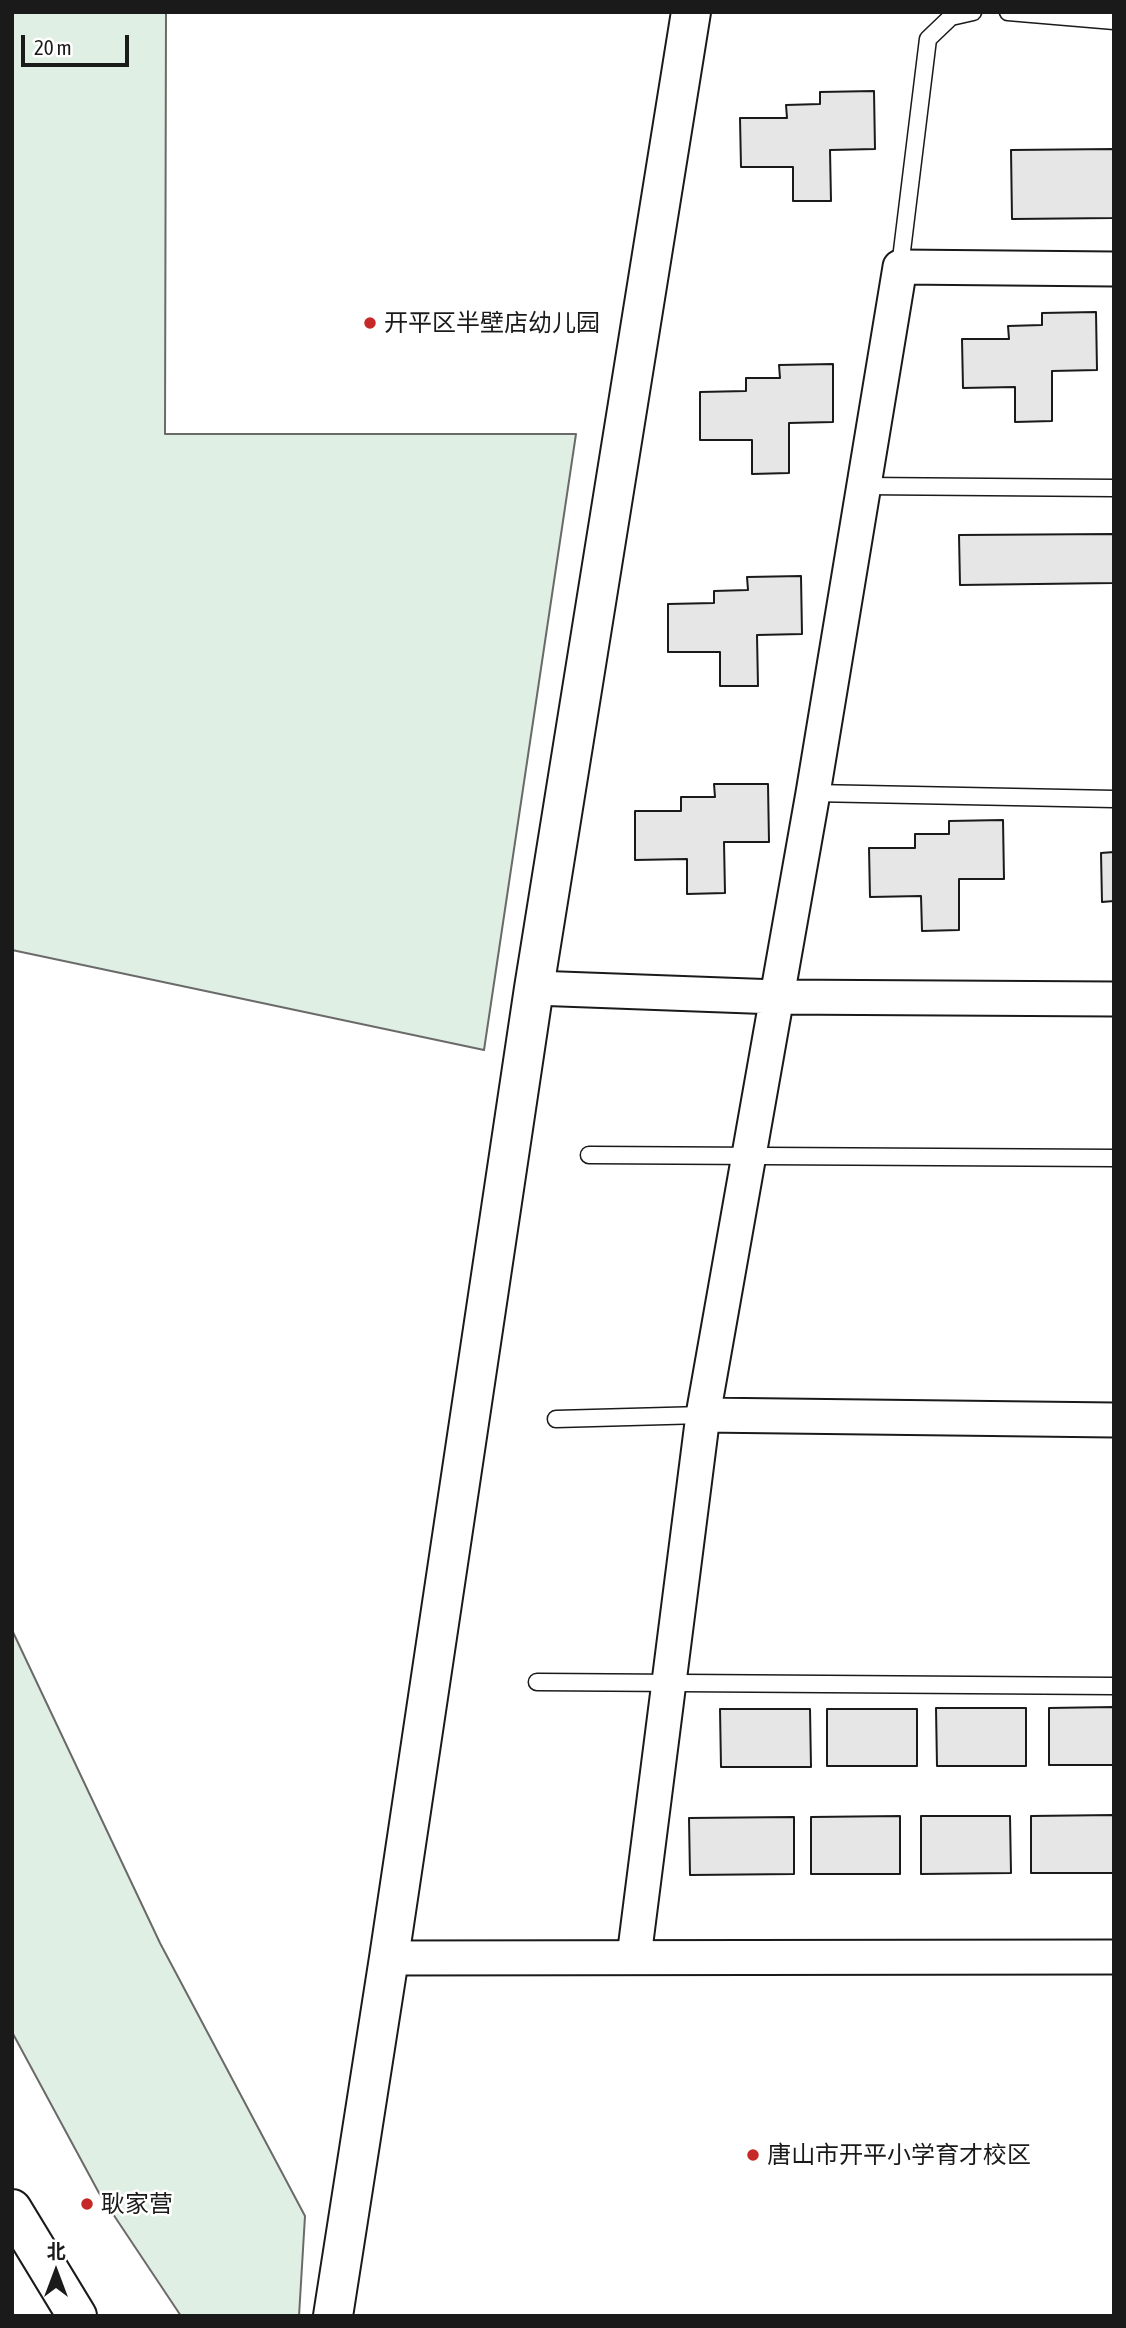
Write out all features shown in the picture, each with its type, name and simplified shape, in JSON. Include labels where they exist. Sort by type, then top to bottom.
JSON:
[{"type":"street","points":[[333,2316],[534,988],[691,12]]},
{"type":"street","points":[[634,1957],[703,1415],[813,793],[900,267],[1114,269]]},
{"type":"street","points":[[534,988],[777,997],[1114,999]]},
{"type":"street","points":[[703,1415],[1114,1420]]},
{"type":"street","points":[[389,1958],[1114,1957]]},
{"type":"street","points":[[12,2209],[77,2316]]},
{"type":"lane","points":[[900,267],[928,39],[951,17],[973,12]]},
{"type":"lane","points":[[1008,12],[1114,21]]},
{"type":"lane","points":[[863,486],[1114,488]]},
{"type":"lane","points":[[813,793],[1114,799]]},
{"type":"lane","points":[[589,1155],[1114,1158]]},
{"type":"lane","points":[[556,1419],[703,1415]]},
{"type":"lane","points":[[537,1682],[1114,1686]]},
{"type":"green space","points":[[12,12],[166,12],[165,434],[576,434],[484,1050],[12,950]]},
{"type":"green space","points":[[12,1630],[160,1943],[305,2216],[299,2316],[181,2316],[99,2193],[12,2032]]},
{"type":"building","points":[[874,91],[875,149],[830,150],[831,201],[793,201],[793,167],[741,167],[740,118],[787,118],[786,105],[820,104],[820,92]]},
{"type":"building","points":[[1114,149],[1114,218],[1012,219],[1011,150]]},
{"type":"building","points":[[1096,312],[1097,370],[1052,371],[1052,421],[1015,422],[1015,387],[963,388],[962,339],[1009,339],[1008,326],[1042,325],[1042,313]]},
{"type":"building","points":[[833,364],[833,422],[789,423],[789,473],[752,474],[752,440],[700,440],[700,392],[746,391],[746,378],[780,378],[779,365]]},
{"type":"building","points":[[1114,534],[1114,583],[960,585],[959,535]]},
{"type":"building","points":[[801,576],[802,634],[757,635],[758,686],[720,686],[720,652],[668,652],[668,604],[714,603],[714,591],[748,590],[747,577]]},
{"type":"building","points":[[714,784],[768,784],[769,842],[724,842],[725,893],[687,894],[687,859],[635,860],[635,811],[681,811],[681,797],[715,797]]},
{"type":"building","points":[[1003,820],[1004,879],[959,879],[959,930],[922,931],[921,896],[870,897],[869,848],[915,848],[915,834],[949,834],[949,821]]},
{"type":"building","points":[[1114,852],[1114,901],[1102,902],[1101,853]]},
{"type":"building","points":[[1114,1707],[1114,1765],[1049,1765],[1049,1708]]},
{"type":"building","points":[[936,1708],[1026,1708],[1026,1766],[937,1766]]},
{"type":"building","points":[[720,1709],[810,1709],[811,1767],[721,1767]]},
{"type":"building","points":[[827,1709],[917,1709],[917,1766],[827,1766]]},
{"type":"building","points":[[1114,1815],[1114,1873],[1031,1873],[1031,1816]]},
{"type":"building","points":[[900,1816],[900,1874],[811,1874],[811,1817]]},
{"type":"building","points":[[921,1816],[1010,1816],[1011,1873],[921,1874]]},
{"type":"building","points":[[794,1817],[794,1874],[690,1875],[689,1818]]},
{"type":"place","name":"开平区半壁店幼儿园","points":[[370,323]]},
{"type":"place","name":"唐山市开平小学育才校区","points":[[753,2155]]},
{"type":"place","name":"耿家营","points":[[87,2204]]}]
